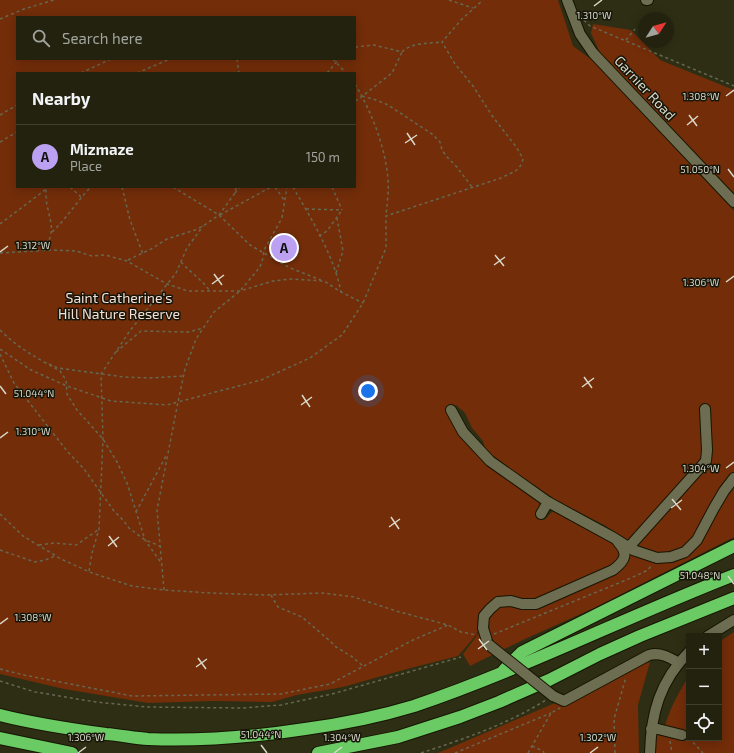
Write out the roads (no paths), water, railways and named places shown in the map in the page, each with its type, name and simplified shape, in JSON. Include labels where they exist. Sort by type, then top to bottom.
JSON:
[{"type":"highway","points":[[500,674],[522,652],[734,546]]},
{"type":"highway","points":[[0,715],[67,729],[147,739],[207,739],[265,735],[324,727],[370,718],[413,706],[500,674],[668,601],[734,575]]},
{"type":"highway","points":[[318,753],[398,737],[460,718],[549,680],[600,654],[634,639],[734,598]]},
{"type":"highway","points":[[0,738],[72,753]]},
{"type":"street","name":"Garnier Road","points":[[567,0],[580,34],[593,53],[734,202]]},
{"type":"street","points":[[628,547],[706,461],[707,450],[705,409]]},
{"type":"street","points":[[451,410],[463,432],[490,461],[548,502],[633,550],[658,558],[679,555],[692,547],[724,491],[734,478]]},
{"type":"street","points":[[541,514],[548,502]]},
{"type":"street","points":[[614,538],[624,550],[624,557],[620,565],[613,570],[536,604],[522,604],[511,601],[498,602],[484,616],[483,628],[487,641],[553,696],[564,701],[642,658],[655,654],[668,657],[679,663]]},
{"type":"street","points":[[713,633],[734,620]]},
{"type":"street","points":[[650,753],[651,729],[659,696],[668,678],[686,655]]},
{"type":"street","points":[[651,729],[682,735]]},
{"type":"place","name":"Mizmaze","points":[[284,248]]},
{"type":"park label","name":"Saint Catherine's Hill Nature Reserve","points":[[119,306]]}]
